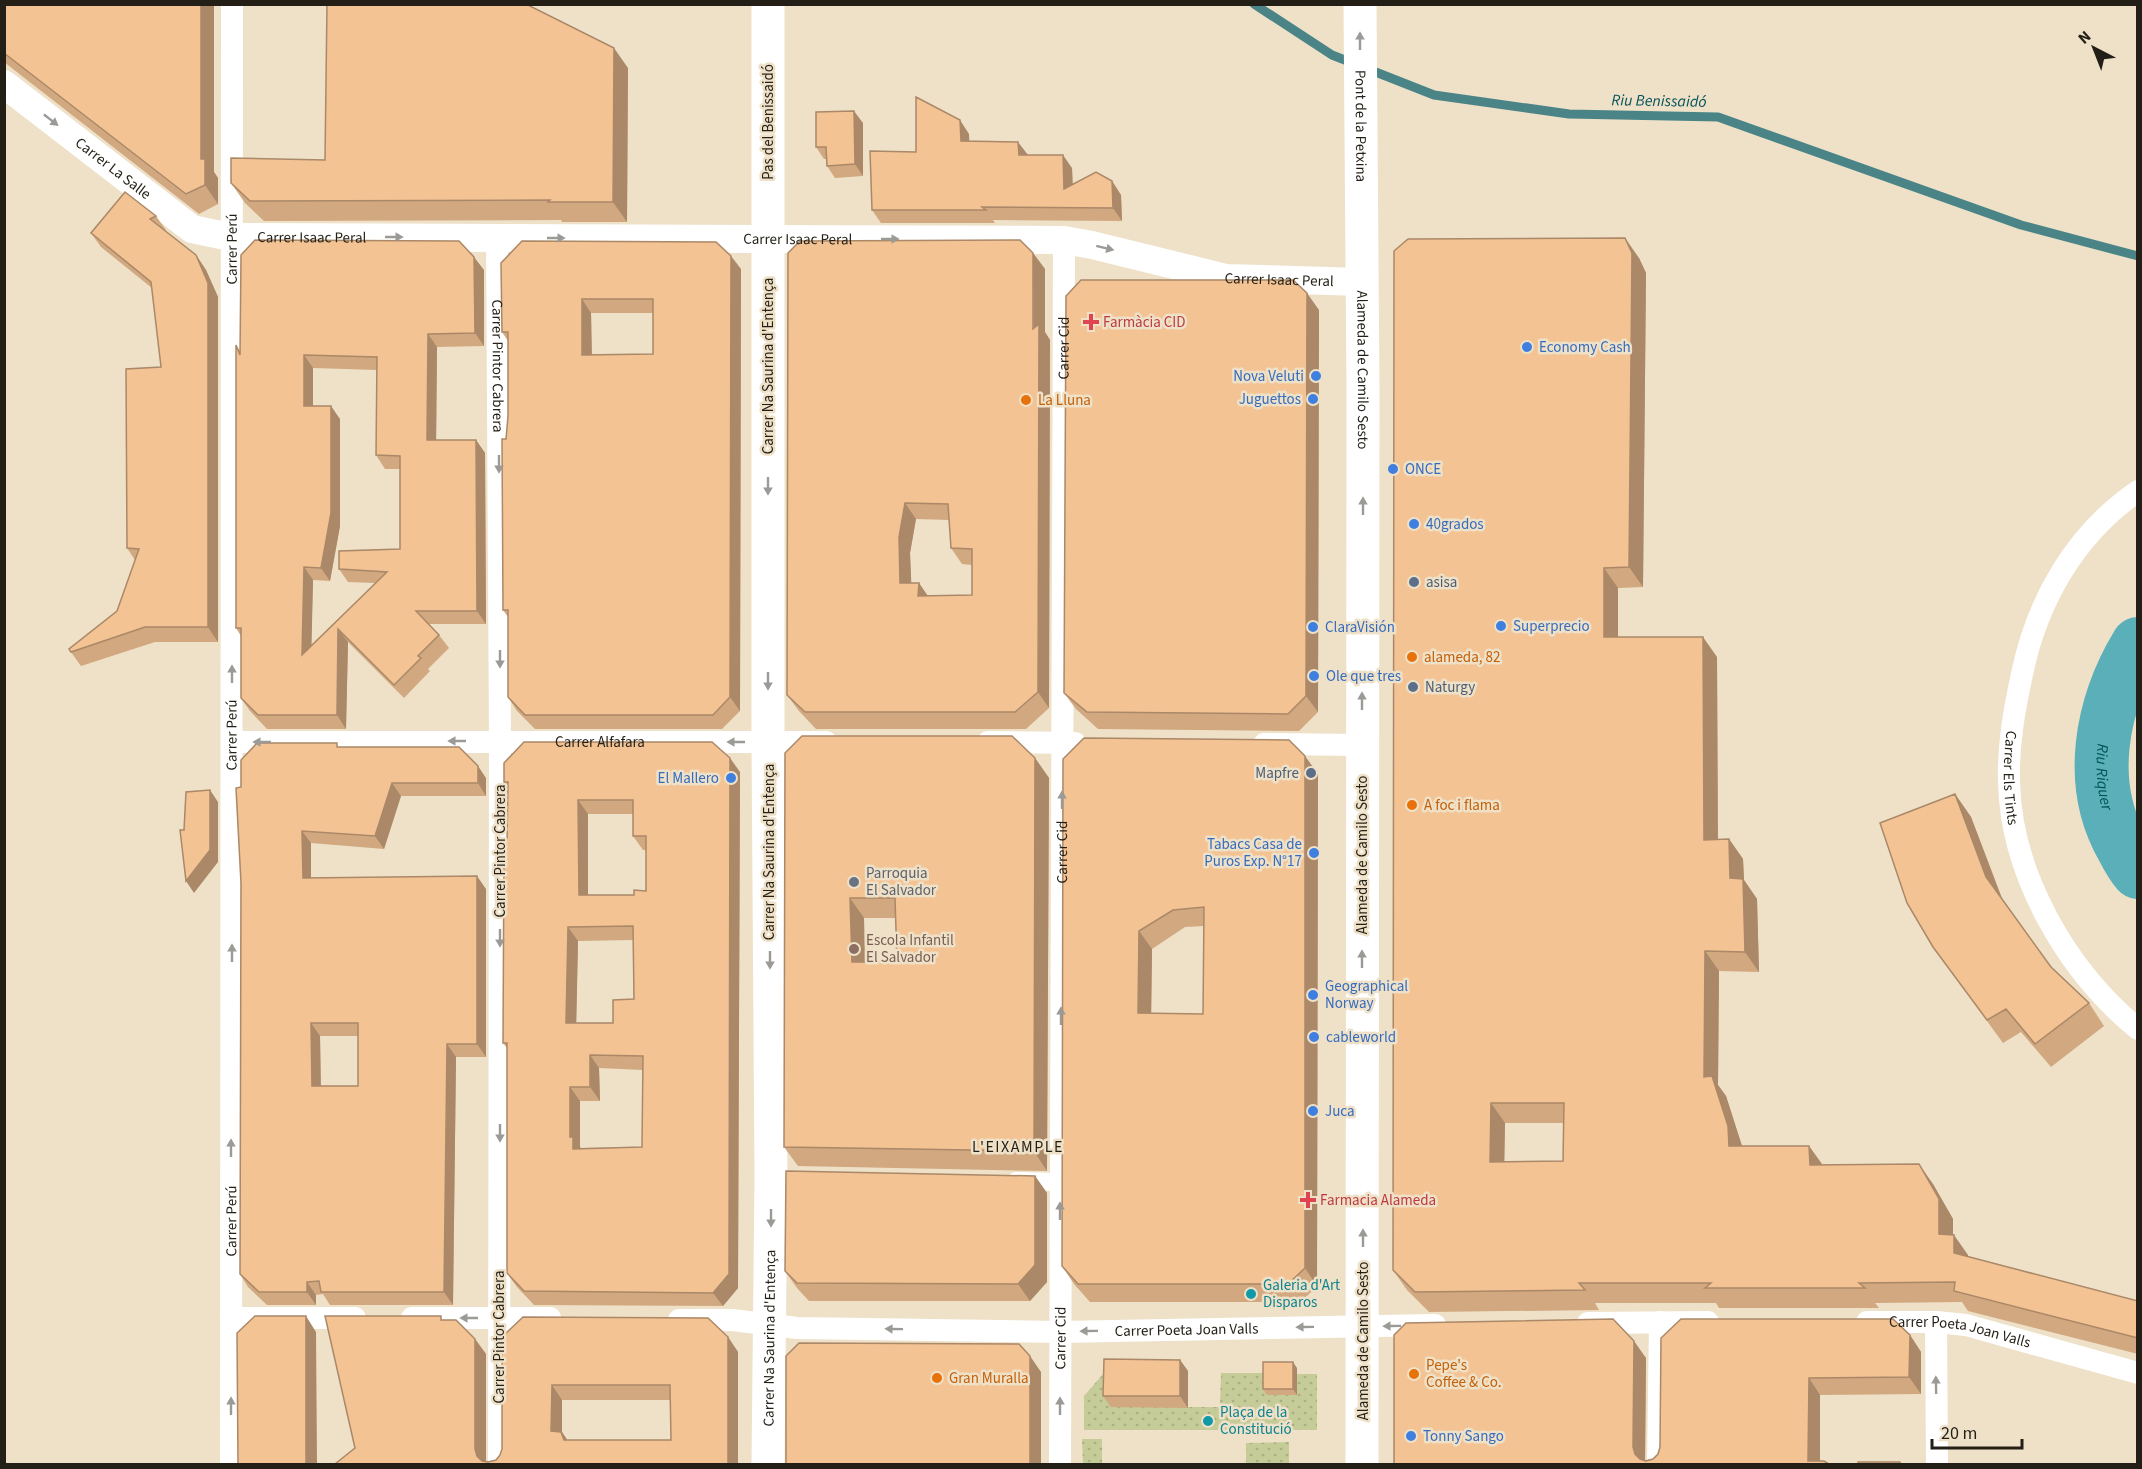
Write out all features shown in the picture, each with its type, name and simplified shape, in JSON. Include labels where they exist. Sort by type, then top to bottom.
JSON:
[{"type":"main road","name":"Pas del Benissaidó","points":[[768,4],[768,238]]},
{"type":"main road","name":"Pont de la Petxina","points":[[1360,4],[1362,246]]},
{"type":"main road","name":"Carrer Na Saurina d'Entença","points":[[768,238],[768,742],[783,1177],[769,1325],[768,1464]]},
{"type":"main road","name":"Alameda de Camilo Sesto","points":[[1362,246],[1364,1326],[1362,1464]]},
{"type":"street","name":"Carrer Perú","points":[[231,1464],[230,237],[232,4]]},
{"type":"street","name":"Carrer La Salle","points":[[4,84],[192,229],[230,237]]},
{"type":"street","name":"Carrer Isaac Peral","points":[[230,237],[1064,240],[1226,278],[1362,282]]},
{"type":"street","name":"Carrer Pintor Cabrera","points":[[497,238],[500,741],[499,1464]]},
{"type":"street","name":"Carrer Cid","points":[[1060,1464],[1064,240]]},
{"type":"street","name":"Carrer Els Tints","points":[[2138,491],[2106,516],[2084,539],[2060,574],[2036,622],[2026,653],[2013,715],[2009,784],[2012,818],[2020,852],[2043,911],[2090,982],[2107,1002],[2138,1029]]},
{"type":"street","name":"Carrer Alfafara","points":[[232,742],[849,742]]},
{"type":"street","points":[[964,742],[1098,743]]},
{"type":"street","points":[[1241,744],[1362,745]]},
{"type":"street","points":[[1002,1181],[1060,1182]]},
{"type":"street","points":[[231,1318],[371,1318]]},
{"type":"street","points":[[394,1318],[569,1318]]},
{"type":"street","name":"Carrer Poeta Joan Valls","points":[[662,1319],[732,1320],[797,1328],[1060,1332],[1462,1325]]},
{"type":"street","points":[[1658,1464],[1660,1322]]},
{"type":"street","points":[[1567,1323],[1732,1322]]},
{"type":"street","name":"Carrer Poeta Joan Valls","points":[[1852,1322],[1936,1322],[1966,1325],[2138,1373]]},
{"type":"street","points":[[1936,1322],[1937,1464]]},
{"type":"green space","points":[[1104,1373],[1112,1407],[1220,1407],[1221,1373],[1267,1373],[1296,1395],[1297,1374],[1317,1374],[1317,1430],[1084,1430],[1084,1396]]},
{"type":"green space","points":[[1082,1439],[1102,1439],[1102,1464],[1083,1464]]},
{"type":"green space","points":[[1289,1442],[1289,1464],[1246,1464],[1246,1443]]},
{"type":"building","points":[[4,4],[201,4],[201,159],[205,159],[205,185],[186,194],[4,53]]},
{"type":"building","points":[[327,4],[526,4],[614,48],[613,202],[548,202],[550,200],[250,201],[231,183],[231,158],[325,160]]},
{"type":"building","points":[[916,97],[960,120],[961,141],[1018,142],[1019,155],[1063,155],[1064,189],[1096,172],[1112,181],[1113,208],[982,207],[986,210],[872,210],[870,151],[916,152]]},
{"type":"building","points":[[854,111],[855,164],[827,166],[826,147],[816,147],[816,112]]},
{"type":"building","points":[[125,192],[156,216],[150,219],[196,255],[208,283],[208,627],[145,627],[71,652],[69,649],[117,611],[139,549],[127,548],[126,369],[161,367],[151,282],[91,233]]},
{"type":"building","points":[[1625,238],[1632,253],[1629,567],[1604,568],[1604,637],[1703,637],[1704,840],[1729,839],[1730,878],[1743,879],[1745,952],[1705,951],[1704,1077],[1712,1076],[1728,1126],[1729,1146],[1809,1146],[1810,1165],[1919,1164],[1939,1199],[1939,1234],[1954,1235],[1954,1253],[2138,1301],[2138,1338],[1954,1291],[1955,1282],[1859,1283],[1865,1288],[1705,1288],[1711,1283],[1579,1283],[1585,1290],[1415,1292],[1393,1270],[1394,251],[1408,239]],"holes":[[[1491,1103],[1564,1103],[1563,1161],[1490,1162]]]},
{"type":"building","points":[[255,240],[459,241],[474,257],[475,333],[428,334],[427,440],[476,440],[477,611],[416,611],[439,635],[418,656],[421,658],[394,685],[338,629],[337,715],[258,715],[241,698],[241,628],[236,628],[236,345],[240,355],[241,255]],"holes":[[[304,355],[377,357],[376,455],[400,456],[400,549],[339,551],[339,569],[387,572],[302,655],[304,567],[321,568],[331,513],[331,406],[304,406]]]},
{"type":"building","points":[[1020,240],[1033,253],[1033,329],[1039,324],[1038,692],[1015,712],[805,712],[787,695],[788,253],[800,241]],"holes":[[[905,503],[948,504],[951,548],[972,549],[972,595],[918,596],[919,583],[900,583],[899,537]]]},
{"type":"building","points":[[522,241],[716,242],[731,256],[730,697],[713,715],[525,715],[508,697],[508,610],[503,610],[502,439],[506,439],[508,416],[508,332],[502,332],[501,263]],"holes":[[[582,299],[653,299],[653,354],[582,355]]]},
{"type":"building","points":[[1081,280],[1293,280],[1307,293],[1306,696],[1288,714],[1087,712],[1064,693],[1066,296]]},
{"type":"building","points":[[802,736],[1012,736],[1035,758],[1034,1151],[784,1147],[785,753]],"holes":[[[850,898],[895,898],[897,962],[852,962]]]},
{"type":"building","points":[[1084,738],[1289,740],[1305,756],[1305,1268],[1288,1284],[1078,1284],[1062,1266],[1063,759]],"holes":[[[1204,907],[1203,1014],[1138,1013],[1139,931],[1173,910]]]},
{"type":"building","points":[[524,742],[712,742],[730,758],[729,1274],[713,1293],[524,1291],[507,1273],[507,1043],[503,1043],[504,840],[507,840],[508,782],[504,782],[504,763]],"holes":[[[578,800],[633,800],[633,836],[646,836],[646,891],[634,890],[634,895],[579,895]],[[633,926],[634,999],[613,1000],[613,1023],[566,1023],[568,927]],[[590,1055],[643,1056],[642,1147],[573,1149],[573,1137],[570,1137],[570,1087],[590,1087]]]},
{"type":"building","points":[[257,743],[337,743],[337,747],[459,747],[478,766],[478,783],[392,783],[375,836],[302,831],[303,878],[477,876],[477,1044],[447,1044],[444,1292],[321,1292],[319,1281],[307,1282],[307,1292],[259,1292],[240,1274],[241,883],[236,788],[241,787],[241,760]],"holes":[[[311,1023],[358,1023],[358,1086],[312,1086]]]},
{"type":"building","points":[[210,790],[210,850],[186,881],[180,830],[184,830],[186,792]]},
{"type":"building","points":[[1955,794],[1986,877],[2051,967],[2089,1003],[2035,1044],[2006,1009],[1987,1020],[1933,947],[1907,903],[1880,823]]},
{"type":"building","points":[[786,1171],[1035,1176],[1035,1265],[1018,1284],[797,1283],[785,1271]]},
{"type":"building","points":[[255,1316],[306,1316],[306,1464],[238,1464],[237,1333]]},
{"type":"building","points":[[325,1316],[441,1316],[441,1320],[456,1320],[475,1339],[475,1449],[482,1461],[488,1462],[496,1460],[502,1449],[502,1337],[523,1317],[708,1318],[728,1337],[728,1464],[335,1464],[355,1448]],"holes":[[[552,1385],[670,1385],[671,1440],[564,1440],[561,1432],[551,1431]]]},
{"type":"building","points":[[1613,1319],[1634,1341],[1633,1447],[1635,1454],[1646,1461],[1658,1454],[1660,1447],[1661,1338],[1681,1319],[1893,1319],[1910,1335],[1909,1377],[1809,1378],[1808,1461],[1824,1461],[1829,1464],[1394,1464],[1394,1335],[1406,1323]]},
{"type":"building","points":[[799,1343],[1019,1344],[1030,1356],[1030,1464],[786,1464],[786,1356]]},
{"type":"building","points":[[1104,1359],[1180,1360],[1180,1396],[1103,1396]]},
{"type":"building","points":[[1263,1362],[1293,1362],[1293,1389],[1263,1389]]},
{"type":"building","points":[[1858,1462],[1900,1462],[1900,1464],[1858,1464]]},
{"type":"waterway","name":"Riu Benissaidó","points":[[1254,4],[1332,55],[1355,64]]},
{"type":"waterway","name":"Riu Benissaidó","points":[[1368,69],[1434,95],[1569,114],[1718,117],[2021,225],[2138,256]]},
{"type":"waterway","name":"Riu Riquer","points":[[2138,644],[2125,668],[2107,718],[2102,771],[2105,798],[2112,823],[2126,854],[2138,872]]},
{"type":"place","name":"Farmàcia CID","points":[[1091,322]]},
{"type":"place","name":"Economy Cash","points":[[1527,347]]},
{"type":"place","name":"Nova Veluti","points":[[1316,376]]},
{"type":"place","name":"Juguettos","points":[[1313,399]]},
{"type":"place","name":"La Lluna","points":[[1026,400]]},
{"type":"place","name":"ONCE","points":[[1393,469]]},
{"type":"place","name":"40grados","points":[[1414,524]]},
{"type":"place","name":"asisa","points":[[1414,582]]},
{"type":"place","name":"Superprecio","points":[[1501,626]]},
{"type":"place","name":"ClaraVisión","points":[[1313,627]]},
{"type":"place","name":"alameda, 82","points":[[1412,657]]},
{"type":"place","name":"Ole que tres","points":[[1314,676]]},
{"type":"place","name":"Naturgy","points":[[1413,687]]},
{"type":"place","name":"Mapfre","points":[[1311,773]]},
{"type":"place","name":"El Mallero","points":[[731,778]]},
{"type":"place","name":"A foc i flama","points":[[1412,805]]},
{"type":"place","name":"Tabacs Casa de Puros Exp. N°17","points":[[1314,853]]},
{"type":"place","name":"Parroquia El Salvador","points":[[854,882]]},
{"type":"place","name":"Escola Infantil El Salvador","points":[[854,949]]},
{"type":"place","name":"Geographical Norway","points":[[1313,995]]},
{"type":"place","name":"cableworld","points":[[1314,1037]]},
{"type":"place","name":"Juca","points":[[1313,1111]]},
{"type":"place","name":"Farmacia Alameda","points":[[1308,1200]]},
{"type":"place","name":"Galeria d'Art Disparos","points":[[1251,1294]]},
{"type":"place","name":"Pepe's Coffee & Co.","points":[[1414,1374]]},
{"type":"place","name":"Gran Muralla","points":[[937,1378]]},
{"type":"place","name":"Plaça de la Constitució","points":[[1208,1421]]},
{"type":"place","name":"Tonny Sango","points":[[1411,1436]]},
{"type":"district","name":"L'EIXAMPLE","points":[[1018,1147]]}]
